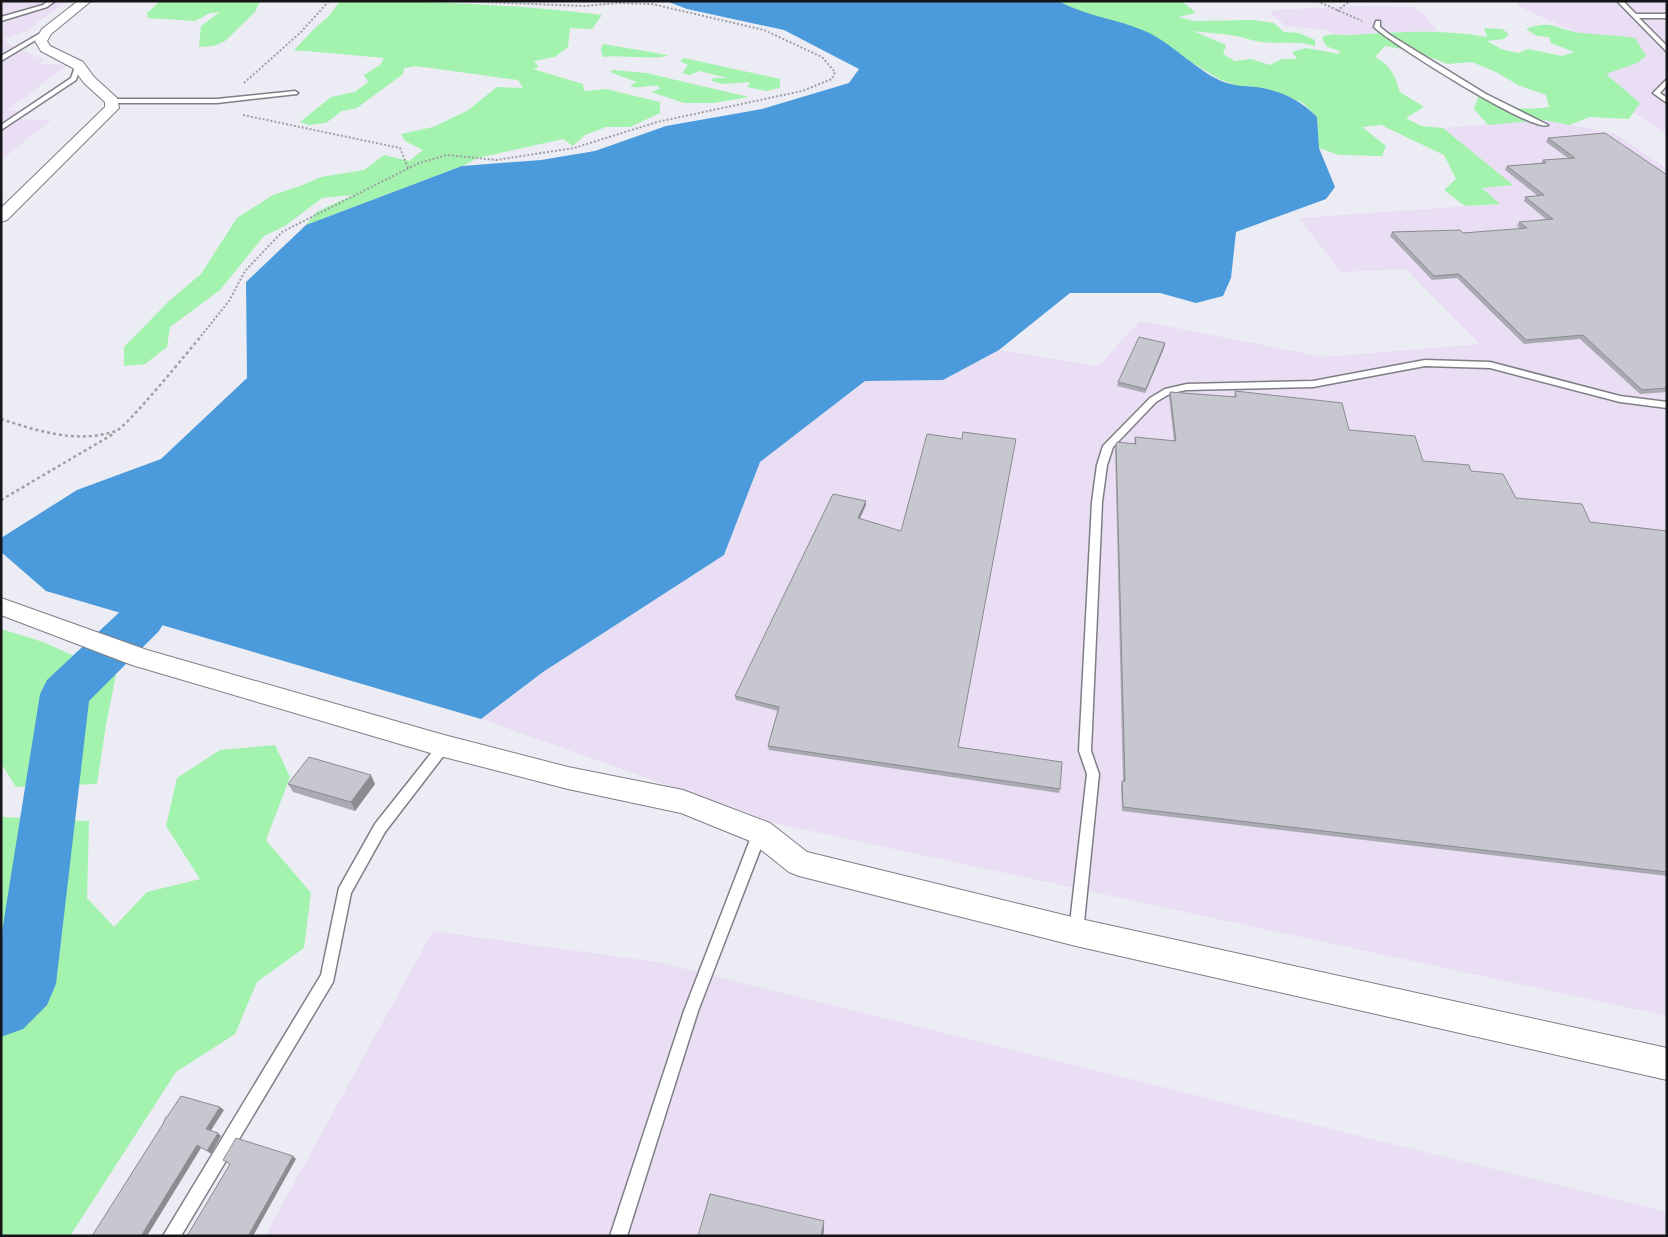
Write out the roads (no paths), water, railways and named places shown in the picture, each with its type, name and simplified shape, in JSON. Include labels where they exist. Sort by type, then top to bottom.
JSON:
[{"type":"street","points":[[1,217],[112,108],[112,101],[89,80],[78,65],[45,48],[41,41],[46,32],[85,1]]},
{"type":"street","points":[[1,606],[141,658],[444,746],[568,778],[683,802],[760,832],[799,863],[1076,932],[1667,1064]]},
{"type":"lane","points":[[1,19],[45,6],[52,1]]},
{"type":"lane","points":[[1620,1],[1667,50]]},
{"type":"lane","points":[[1635,16],[1667,16]]},
{"type":"lane","points":[[1377,24],[1388,36],[1478,92],[1525,117],[1545,125]]},
{"type":"lane","points":[[1,59],[46,32]]},
{"type":"lane","points":[[1,128],[74,79],[78,65]]},
{"type":"lane","points":[[1667,82],[1656,93],[1667,101]]},
{"type":"lane","points":[[112,101],[217,101],[295,93]]},
{"type":"lane","points":[[1076,932],[1093,774],[1086,751],[1097,502],[1102,464],[1108,446],[1146,407],[1168,391],[1187,388],[1313,384],[1425,363],[1490,366],[1620,399],[1667,405]]},
{"type":"lane","points":[[171,1236],[328,977],[344,892],[348,884],[380,828],[444,746]]},
{"type":"lane","points":[[618,1236],[691,1011],[760,832]]},
{"type":"water","points":[[666,1],[1058,1],[1079,10],[1145,31],[1219,80],[1233,85],[1275,91],[1297,101],[1317,117],[1319,148],[1335,187],[1326,199],[1236,232],[1231,278],[1223,296],[1196,303],[1160,293],[1070,293],[999,350],[943,380],[865,381],[760,462],[724,555],[543,672],[481,719],[46,591],[1,552],[1,538],[77,490],[161,459],[247,378],[246,282],[306,225],[462,166],[541,160],[595,151],[666,126],[762,109],[849,83],[859,69],[784,30],[687,9]]},
{"type":"waterway","points":[[1,1007],[25,984],[65,694],[142,619]]}]
